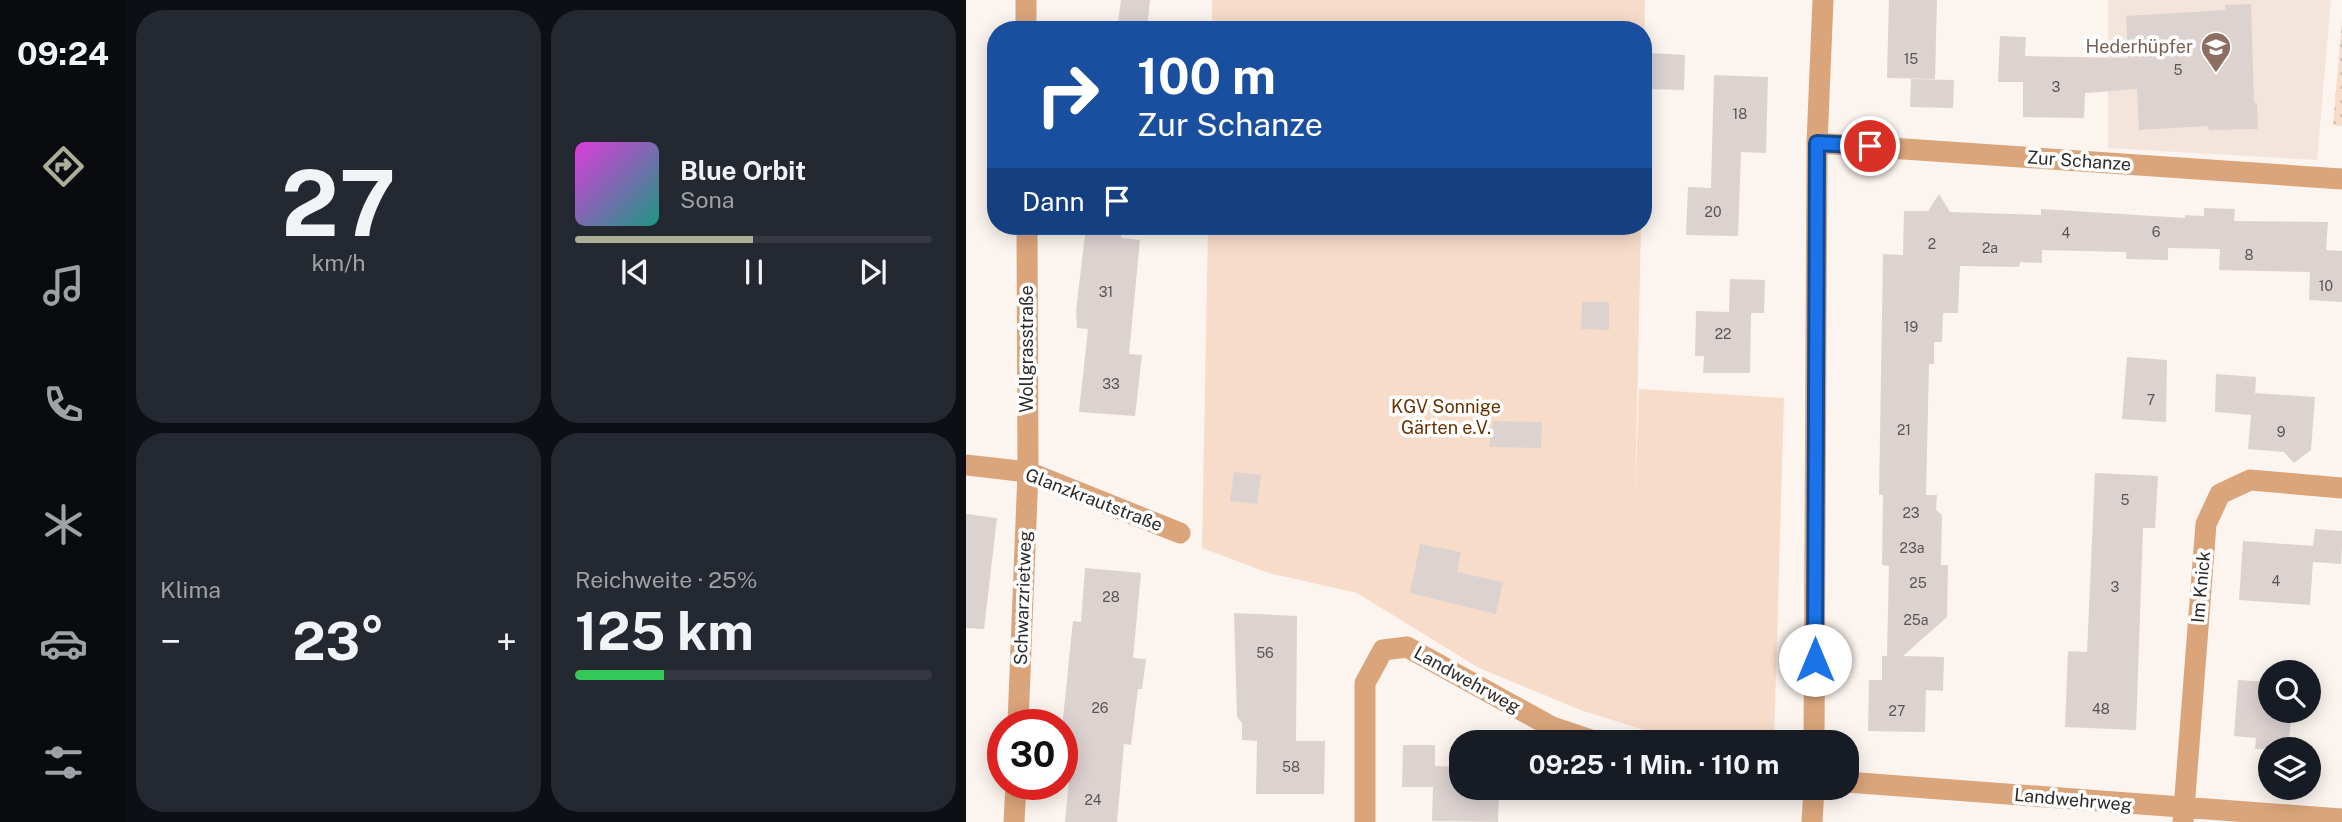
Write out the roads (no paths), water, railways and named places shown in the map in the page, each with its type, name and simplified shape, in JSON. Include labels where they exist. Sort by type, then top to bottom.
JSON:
[{"type":"street","points":[[1026,0],[1026,21]]},
{"type":"street","points":[[1814,730],[1817,143],[1823,0]]},
{"type":"street","name":"Zur Schanze","points":[[1817,143],[2342,179]]},
{"type":"street","name":"Wollgrasstraße","points":[[1027,235],[1028,472]]},
{"type":"street","name":"Glanzkrautstraße","points":[[966,465],[1028,472],[1180,533]]},
{"type":"street","name":"Schwarzrietweg","points":[[1019,709],[1028,472]]},
{"type":"street","name":"Im Knick","points":[[2183,816],[2206,524],[2220,494],[2250,480],[2342,488]]},
{"type":"street","name":"Landwehrweg","points":[[1365,822],[1365,682],[1383,650],[1407,647],[1561,730]]},
{"type":"street","name":"Landwehrweg","points":[[1859,783],[2183,816],[2342,819]]},
{"type":"street","points":[[1014,822],[1015,800]]},
{"type":"street","points":[[1812,822],[1813,800]]},
{"type":"place","name":"Hederhüpfer","points":[[2216,74]]},
{"type":"park label","name":"KGV Sonnige Gärten e.V.","points":[[1446,417]]}]
